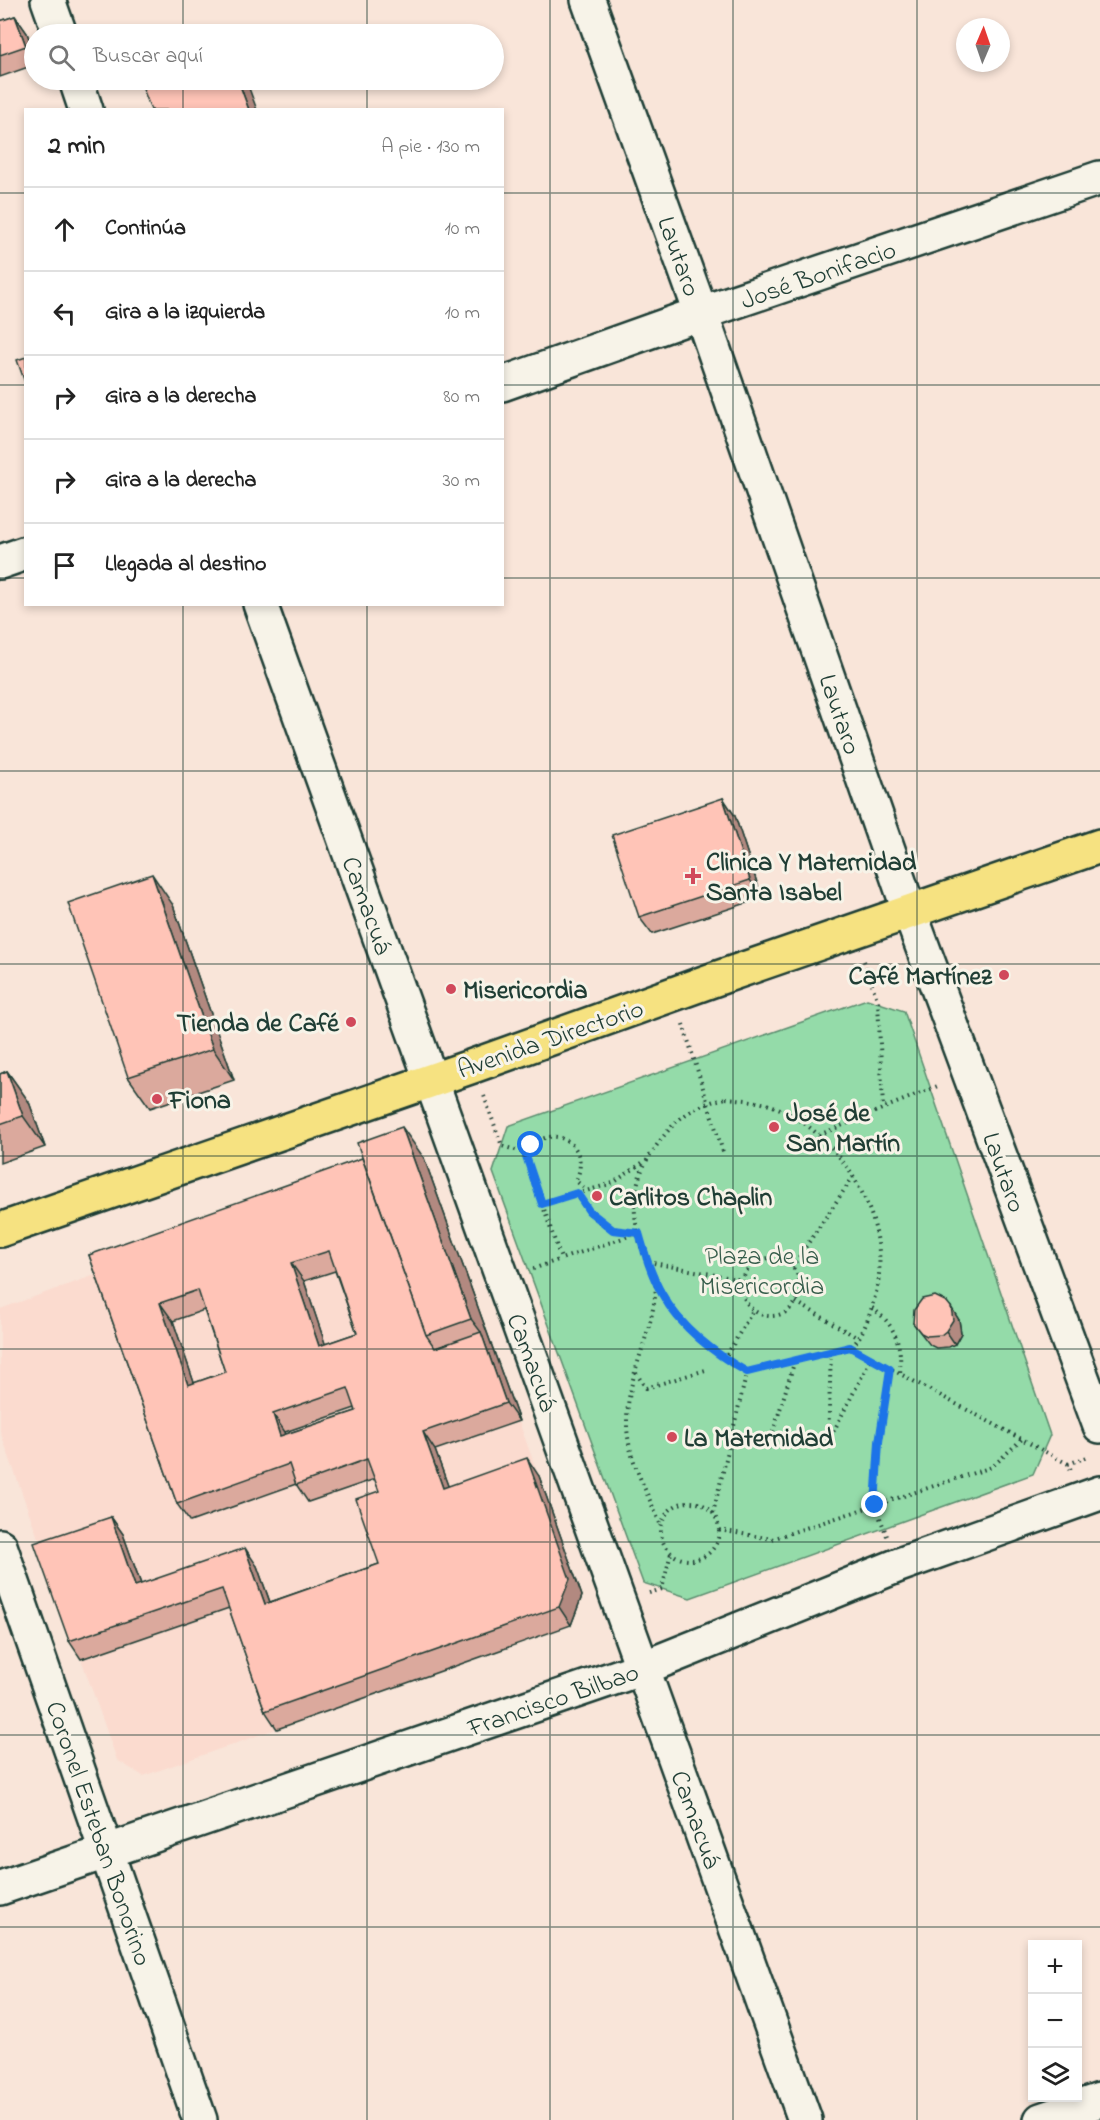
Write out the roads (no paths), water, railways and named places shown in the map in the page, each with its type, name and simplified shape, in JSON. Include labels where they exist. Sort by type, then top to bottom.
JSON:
[{"type":"main road","name":"Avenida Directorio","points":[[0,1230],[1100,846]]},
{"type":"street","points":[[48,0],[56,24]]},
{"type":"street","name":"Lautaro","points":[[588,0],[701,314],[1095,1441]]},
{"type":"street","points":[[79,90],[85,108]]},
{"type":"street","name":"José Bonifacio","points":[[504,383],[1100,178]]},
{"type":"street","points":[[0,562],[24,554]]},
{"type":"street","name":"Camacuá","points":[[261,606],[805,2120]]},
{"type":"street","name":"Francisco Bilbao","points":[[0,1888],[643,1668],[905,1563],[1100,1492]]},
{"type":"street","name":"Coronel Esteban Bonorino","points":[[0,1546],[200,2120]]},
{"type":"street","points":[[1041,2120],[1100,2100]]},
{"type":"place","name":"Clinica Y Maternidad Santa Isabel","points":[[693,876]]},
{"type":"place","name":"Café Martínez","points":[[1004,975]]},
{"type":"place","name":"Misericordia","points":[[451,989]]},
{"type":"place","name":"Tienda de Café","points":[[351,1022]]},
{"type":"place","name":"Fiona","points":[[157,1099]]},
{"type":"place","name":"José de San Martín","points":[[774,1127]]},
{"type":"place","name":"Carlitos Chaplin","points":[[597,1196]]},
{"type":"place","name":"La Maternidad","points":[[672,1437]]},
{"type":"park label","name":"Plaza de la Misericordia","points":[[762,1270]]}]
